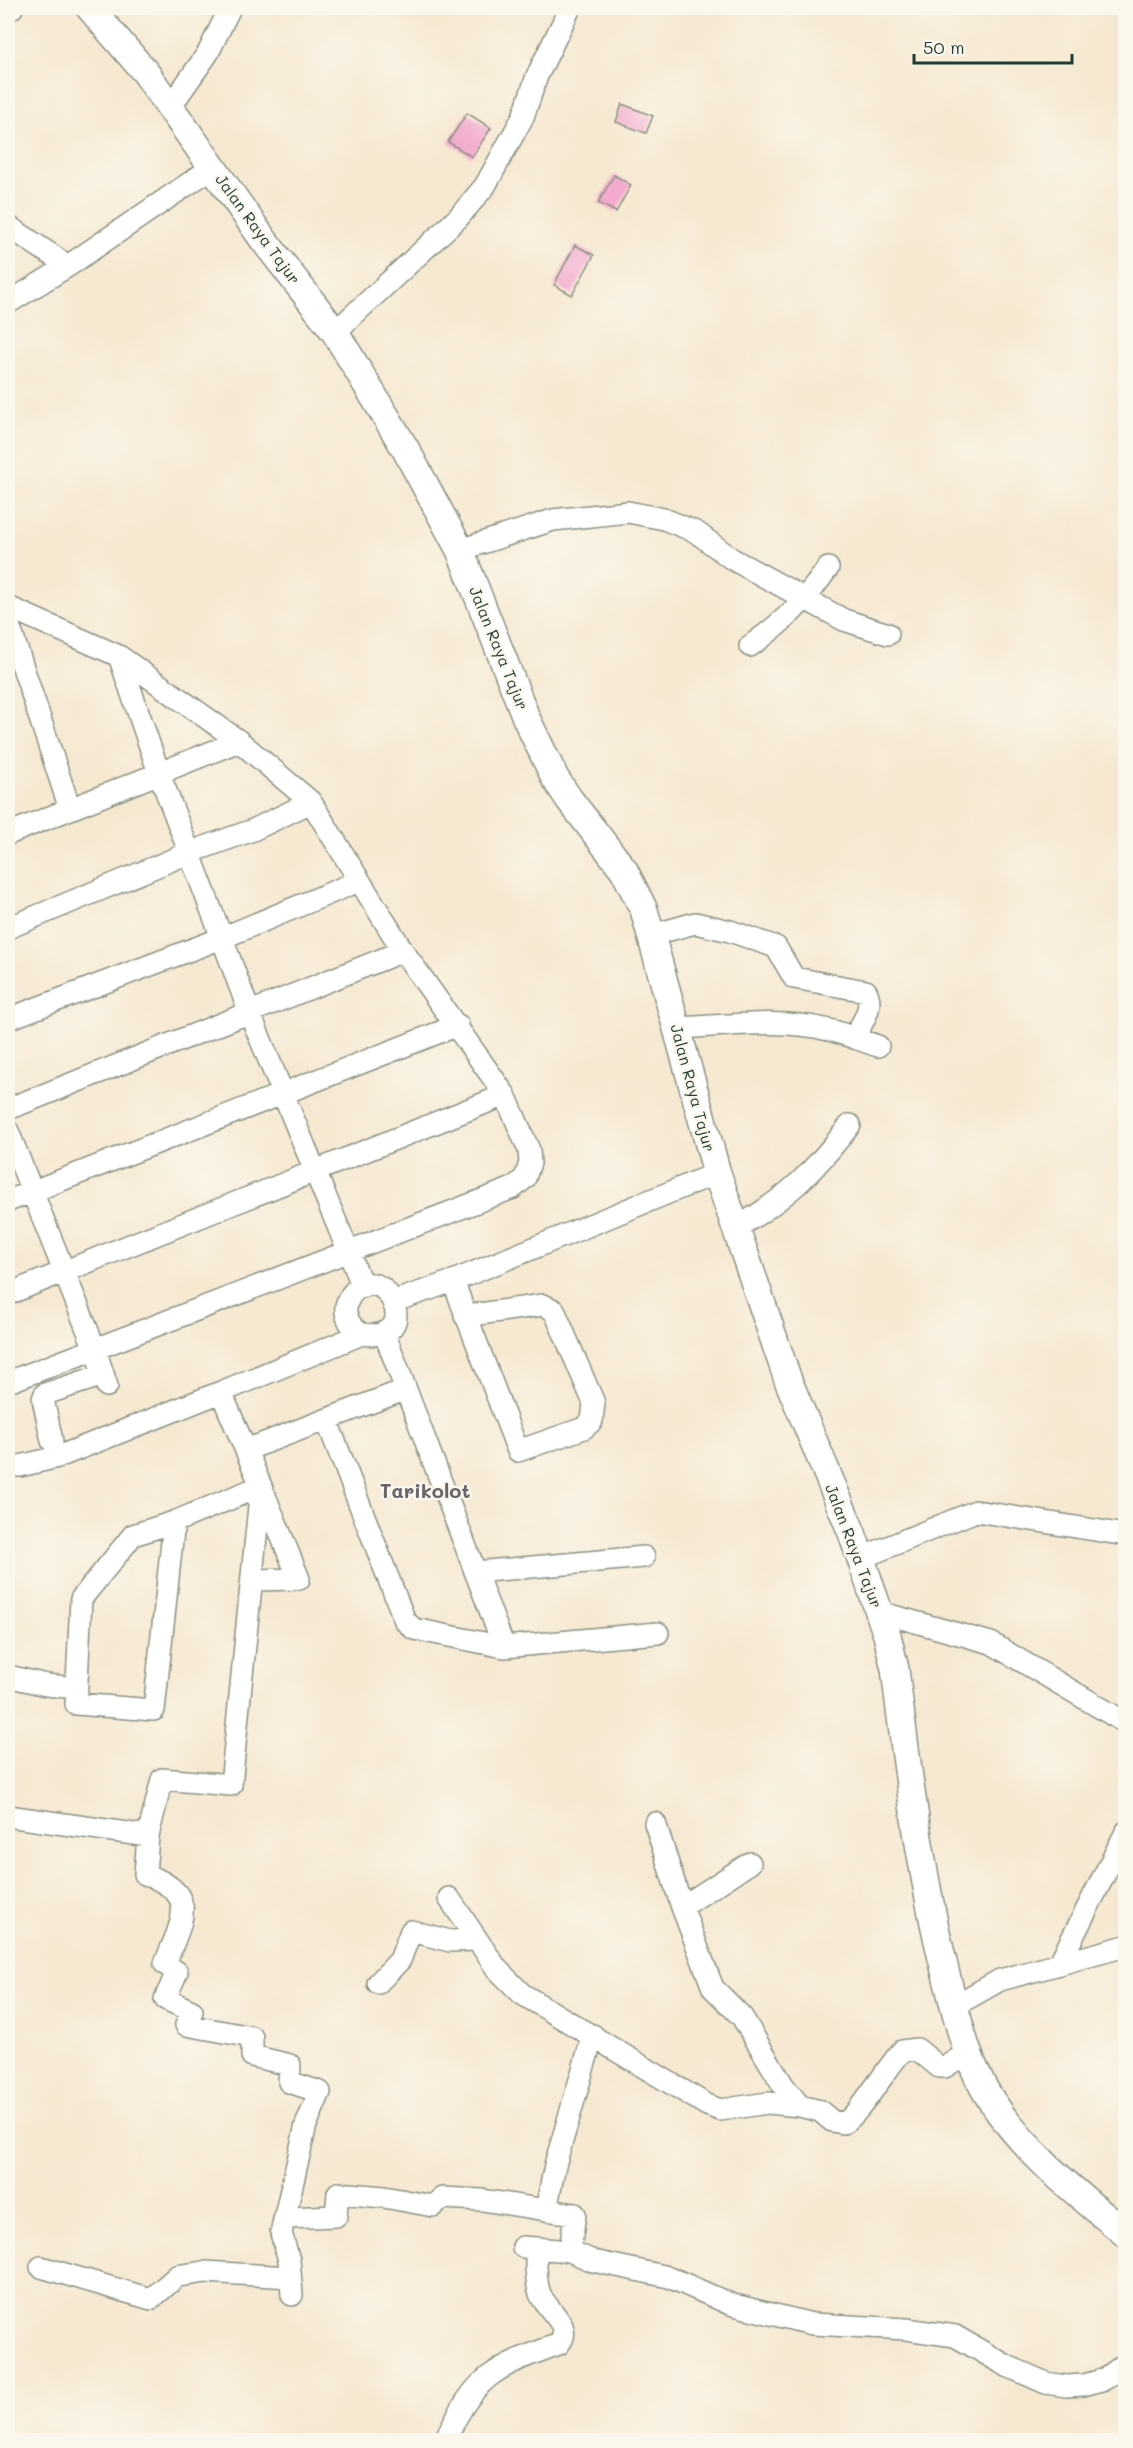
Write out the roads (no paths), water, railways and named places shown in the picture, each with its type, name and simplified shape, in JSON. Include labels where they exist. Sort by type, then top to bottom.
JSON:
[{"type":"main road","name":"Jalan Raya Tajur","points":[[90,8],[146,73],[263,239],[335,332],[406,450],[460,550],[527,720],[555,778],[569,800],[624,870],[652,935],[717,1173],[788,1380],[861,1558],[879,1612],[894,1669],[933,1929],[967,2053],[991,2100],[1029,2146],[1074,2191],[1125,2234]]},
{"type":"street","points":[[335,332],[458,218],[485,186],[523,117],[537,76],[570,8]]},
{"type":"street","points":[[170,107],[208,53],[229,10]]},
{"type":"street","points":[[8,303],[68,266],[213,167]]},
{"type":"street","points":[[8,226],[68,266]]},
{"type":"street","points":[[460,550],[554,520],[628,512],[664,519],[696,532],[732,559],[844,620],[888,634]]},
{"type":"street","points":[[750,646],[783,622],[806,599],[828,568]]},
{"type":"street","points":[[8,607],[119,656],[239,741],[311,802],[403,951],[458,1025],[505,1095],[528,1150],[530,1163],[525,1178],[513,1188],[8,1382]]},
{"type":"street","points":[[8,622],[70,809]]},
{"type":"street","points":[[119,656],[159,773],[191,852],[250,1014],[363,1287]]},
{"type":"street","points":[[8,834],[239,741]]},
{"type":"street","points":[[8,928],[191,852],[253,830],[311,802]]},
{"type":"street","points":[[8,1018],[222,938],[358,881]]},
{"type":"street","points":[[652,935],[695,922],[730,931],[776,947],[794,978],[866,991],[870,998],[870,1006],[854,1038]]},
{"type":"street","points":[[8,1109],[403,951]]},
{"type":"street","points":[[8,1201],[458,1025]]},
{"type":"street","points":[[677,1028],[809,1026],[878,1046]]},
{"type":"street","points":[[8,1294],[505,1095]]},
{"type":"street","points":[[736,1227],[775,1205],[813,1171],[850,1125]]},
{"type":"street","points":[[8,1131],[95,1349],[105,1381],[45,1394],[43,1399],[52,1441]]},
{"type":"street","points":[[394,1301],[453,1281],[717,1173]]},
{"type":"street","points":[[453,1281],[465,1316],[518,1451],[584,1428],[592,1421],[594,1403],[554,1310],[543,1305],[465,1316]]},
{"type":"street","points":[[8,1466],[20,1466],[58,1457],[362,1334],[373,1335],[384,1332],[395,1318],[394,1301],[382,1287],[363,1287],[351,1295],[346,1310],[350,1324],[362,1334]]},
{"type":"street","points":[[384,1332],[404,1390],[504,1647]]},
{"type":"street","points":[[246,1450],[404,1390]]},
{"type":"street","points":[[221,1392],[299,1579],[252,1580]]},
{"type":"street","points":[[327,1421],[405,1621],[414,1629],[504,1647],[658,1633]]},
{"type":"street","points":[[174,1522],[154,1710],[76,1704],[81,1599],[133,1535],[174,1522],[261,1486]]},
{"type":"street","points":[[41,2267],[151,2299],[177,2276],[205,2272],[291,2286],[281,2233],[291,2179],[303,2136],[320,2092],[289,2082],[290,2066],[252,2056],[252,2037],[186,2025],[192,2011],[165,1999],[177,1972],[165,1964],[181,1922],[182,1904],[178,1893],[170,1886],[145,1874],[148,1836],[162,1779],[231,1785],[261,1486]]},
{"type":"street","points":[[861,1558],[976,1511],[1125,1535]]},
{"type":"street","points":[[475,1572],[644,1557]]},
{"type":"street","points":[[879,1612],[990,1643],[1125,1723]]},
{"type":"street","points":[[8,1676],[46,1685],[76,1688]]},
{"type":"street","points":[[8,1816],[148,1836]]},
{"type":"street","points":[[655,1823],[682,1907],[713,1988],[742,2017],[783,2085],[800,2106]]},
{"type":"street","points":[[1060,1962],[1125,1832]]},
{"type":"street","points":[[682,1907],[750,1863]]},
{"type":"street","points":[[449,1898],[496,1969],[522,1994],[707,2105],[720,2110],[768,2103],[800,2106],[820,2111],[837,2124],[848,2122],[902,2051],[917,2049],[939,2067],[945,2067],[967,2053]]},
{"type":"street","points":[[378,1983],[400,1960],[411,1931],[450,1941],[477,1940]]},
{"type":"street","points":[[954,2006],[1000,1980],[1125,1946]]},
{"type":"street","points":[[546,2210],[555,2165],[593,2036]]},
{"type":"street","points":[[285,2218],[336,2216],[338,2193],[384,2197],[433,2206],[442,2199],[482,2200],[575,2214],[570,2252]]},
{"type":"street","points":[[445,2440],[472,2392],[488,2376],[504,2364],[559,2344],[564,2338],[565,2330],[561,2323],[543,2303],[529,2247],[570,2252],[593,2261],[669,2277],[730,2304],[812,2324],[914,2330],[955,2336],[1007,2366],[1046,2383],[1066,2386],[1084,2385],[1105,2379],[1125,2363]]},
{"type":"district","name":"Tarikolot","points":[[425,1491]]}]
